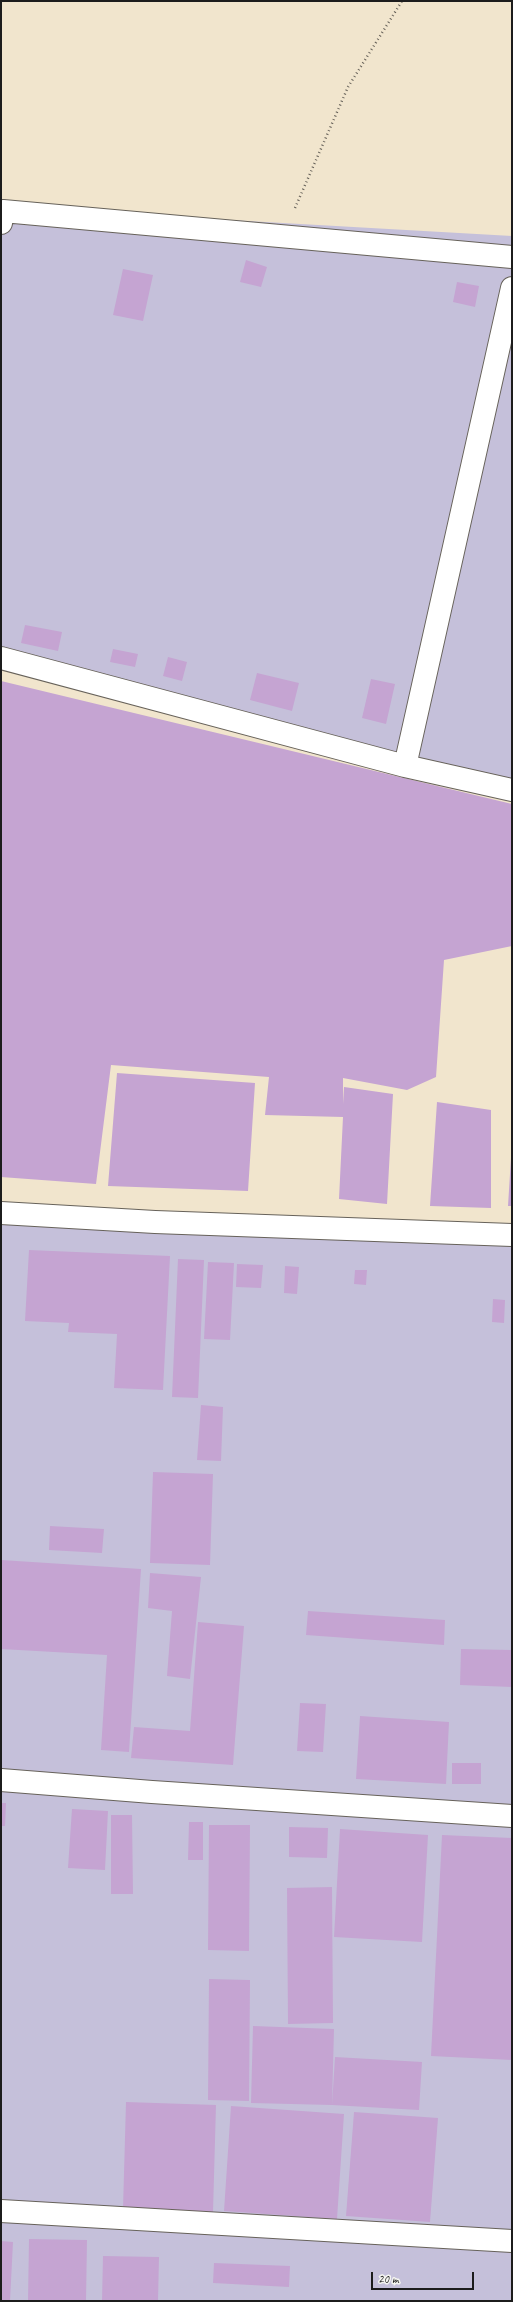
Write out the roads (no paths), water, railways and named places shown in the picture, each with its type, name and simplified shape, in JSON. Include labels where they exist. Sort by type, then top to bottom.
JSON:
[{"type":"street","points":[[1,223],[3,211],[278,235],[512,258]]},
{"type":"street","points":[[405,766],[512,288]]},
{"type":"street","points":[[1,658],[405,766],[512,790]]},
{"type":"street","points":[[1,1213],[155,1222],[512,1235]]},
{"type":"street","points":[[1,1780],[152,1792],[512,1816]]},
{"type":"street","points":[[1,2211],[512,2241]]}]
